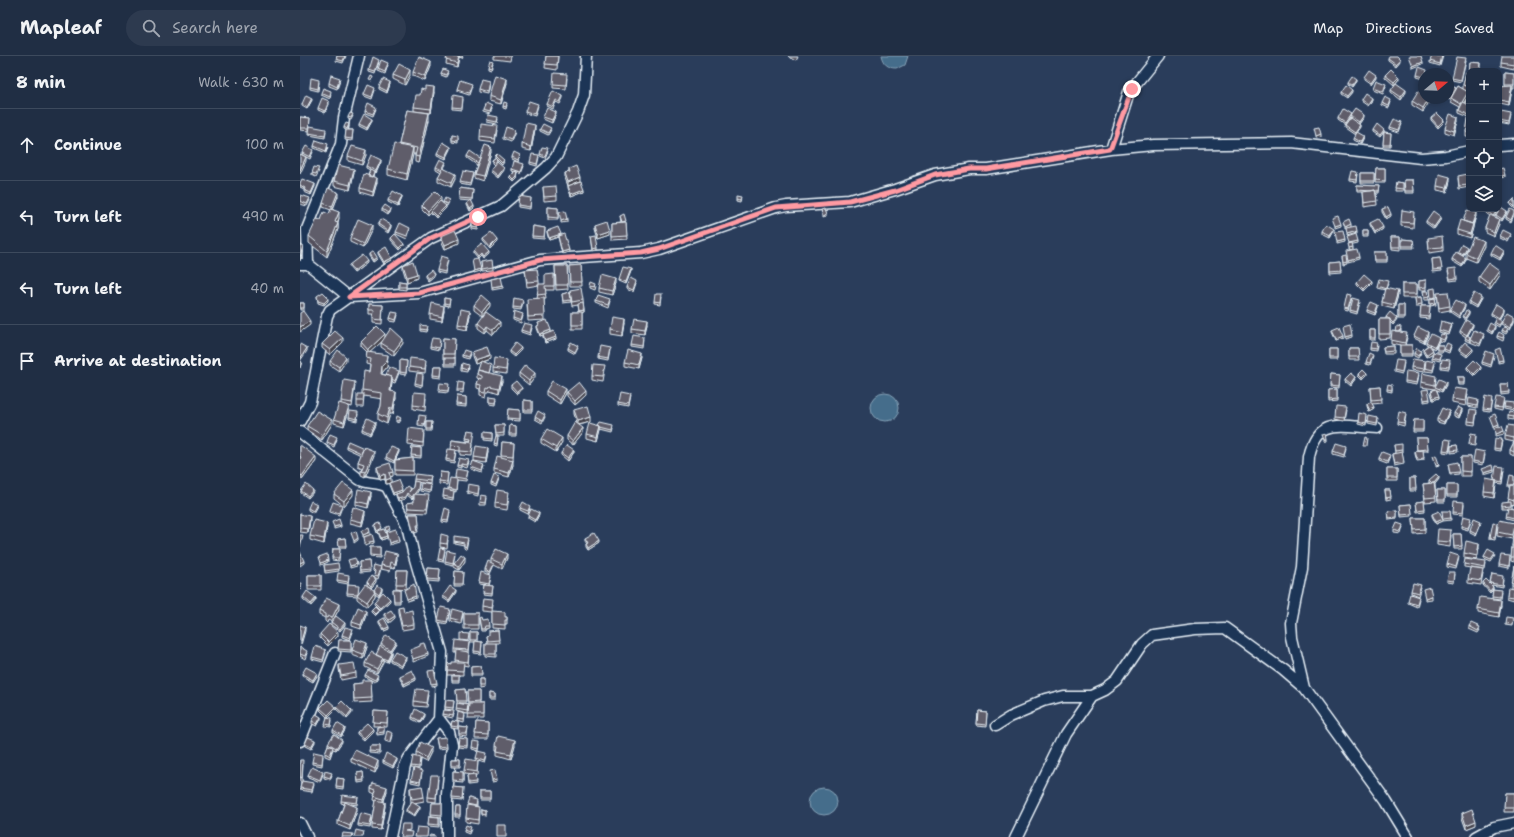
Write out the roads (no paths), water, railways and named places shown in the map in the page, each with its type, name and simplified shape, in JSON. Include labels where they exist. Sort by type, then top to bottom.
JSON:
[{"type":"street","points":[[359,56],[344,118],[341,144],[307,229],[304,264],[349,297],[419,293],[540,260],[641,253],[659,249],[776,208],[850,202],[895,190],[935,175],[969,169],[986,169],[1110,149],[1153,145],[1291,143],[1421,158],[1466,153]]},
{"type":"street","points":[[300,421],[310,402],[327,316],[334,307],[431,238],[501,206],[546,168],[556,157],[578,112],[584,95],[586,56]]},
{"type":"street","points":[[1110,149],[1129,92],[1158,56]]},
{"type":"street","points":[[1502,145],[1514,144]]},
{"type":"street","points":[[1304,688],[1292,637],[1291,623],[1302,567],[1309,457],[1312,444],[1317,435],[1328,427],[1339,424],[1376,428]]},
{"type":"street","points":[[300,432],[359,479],[364,482],[382,483],[387,487],[407,525],[413,552],[442,652],[439,719],[409,758],[405,766],[390,837]]},
{"type":"street","points":[[1016,837],[1066,734],[1092,696],[1117,681],[1142,644],[1152,635],[1195,629],[1224,628],[1283,670],[1304,688],[1386,801],[1408,837]]},
{"type":"street","points":[[300,741],[335,653]]},
{"type":"street","points":[[995,725],[1011,715],[1044,701],[1063,696],[1092,696]]},
{"type":"street","points":[[439,719],[449,732],[452,745],[447,794],[447,837]]},
{"type":"street","points":[[300,823],[307,837]]},
{"type":"street","points":[[1476,837],[1494,827],[1514,823]]},
{"type":"water","points":[[881,56],[908,56],[905,65],[897,69],[886,66]]},
{"type":"water","points":[[885,394],[895,398],[899,408],[895,418],[885,422],[875,418],[871,408],[875,398]]},
{"type":"water","points":[[824,787],[834,791],[838,801],[834,811],[824,815],[814,811],[810,801],[814,791]]}]
